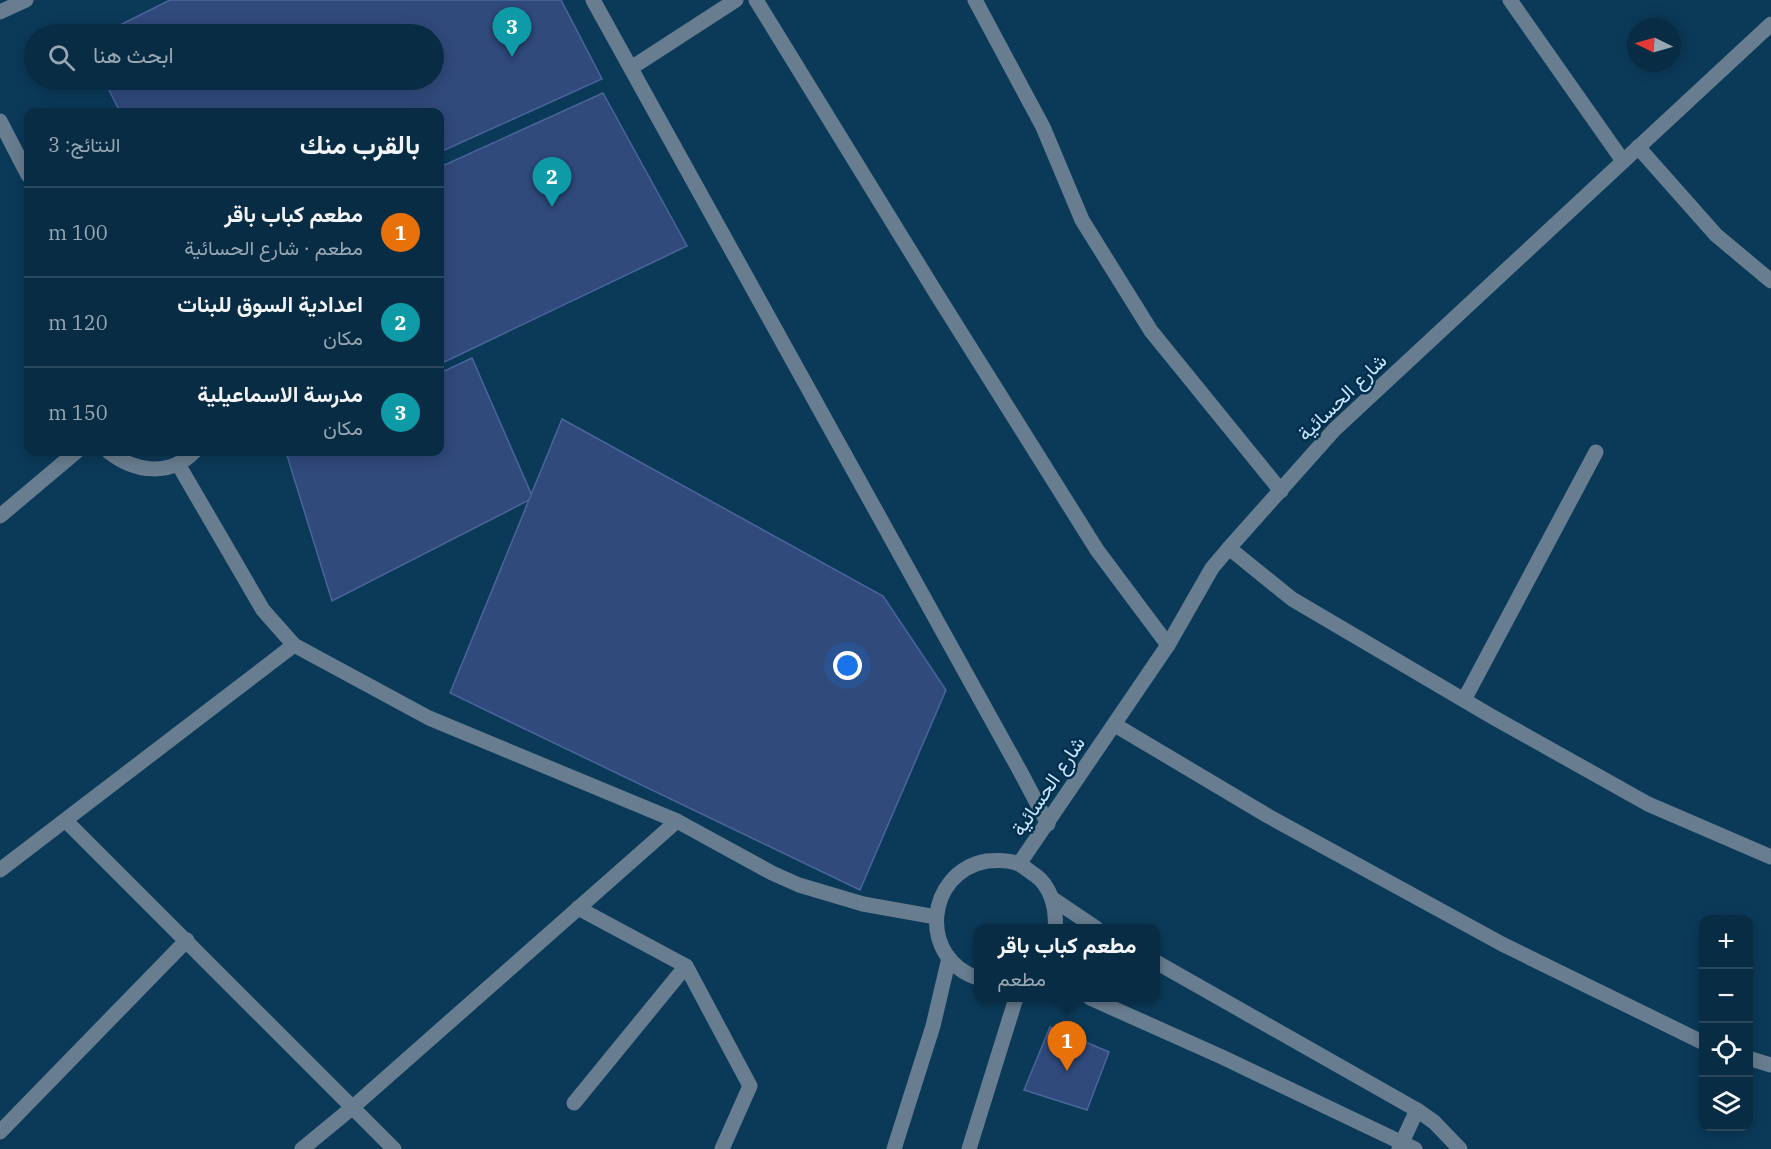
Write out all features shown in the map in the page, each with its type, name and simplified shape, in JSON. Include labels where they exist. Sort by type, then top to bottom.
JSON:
[{"type":"street","points":[[0,12],[26,0]]},
{"type":"street","points":[[593,0],[1048,824]]},
{"type":"street","points":[[631,68],[736,0]]},
{"type":"street","points":[[756,0],[1097,550],[1168,645]]},
{"type":"street","points":[[975,0],[1043,127],[1082,220],[1151,331],[1281,490]]},
{"type":"street","points":[[1510,0],[1623,161]]},
{"type":"street","name":"شارع الحسائية","points":[[1019,864],[1168,645],[1212,568],[1334,430],[1771,24]]},
{"type":"street","points":[[0,121],[5,141],[24,169]]},
{"type":"street","points":[[1638,147],[1716,235],[1771,281]]},
{"type":"street","points":[[1464,700],[1596,452]]},
{"type":"street","points":[[3,509],[71,456]]},
{"type":"street","points":[[116,456],[132,465],[151,470],[178,464],[189,456]]},
{"type":"street","points":[[178,464],[263,610],[294,645],[429,718],[677,821],[772,873],[799,885],[863,904],[936,917]]},
{"type":"street","points":[[1229,548],[1292,599],[1464,700],[1648,804],[1771,857]]},
{"type":"street","points":[[0,870],[294,645]]},
{"type":"street","points":[[1115,725],[1268,816],[1502,944],[1699,1041]]},
{"type":"street","points":[[66,821],[394,1149]]},
{"type":"street","points":[[302,1149],[353,1107],[677,821]]},
{"type":"street","points":[[974,976],[961,969],[949,958],[939,939],[936,917],[941,895],[955,876],[975,864],[997,860],[1019,864],[1040,878],[1053,899],[1055,924]]},
{"type":"street","points":[[1053,899],[1090,924]]},
{"type":"street","points":[[578,908],[686,966],[750,1086],[722,1149]]},
{"type":"street","points":[[0,1132],[186,940]]},
{"type":"street","points":[[894,1149],[930,1036],[949,958]]},
{"type":"street","points":[[1160,965],[1417,1110],[1434,1122],[1460,1149]]},
{"type":"street","points":[[574,1103],[686,966]]},
{"type":"street","points":[[969,1149],[1015,1002]]},
{"type":"street","points":[[1099,1002],[1222,1057],[1405,1147],[1417,1110]]},
{"type":"street","points":[[1753,1059],[1771,1065]]},
{"type":"building","points":[[170,0],[561,0],[602,79],[444,150],[444,108],[118,108],[109,90],[444,90],[444,24],[122,24]]},
{"type":"building","points":[[603,93],[687,246],[444,362],[444,165]]},
{"type":"building","points":[[472,358],[533,498],[332,601],[287,456],[444,456],[444,371]]},
{"type":"building","points":[[562,419],[883,596],[946,690],[860,890],[450,693]]},
{"type":"building","points":[[1050,1027],[1109,1052],[1087,1110],[1024,1090]]},
{"type":"place","name":"مدرسة الاسماعيلية","points":[[512,57]]},
{"type":"place","name":"اعدادية السوق للبنات","points":[[552,207]]},
{"type":"place","name":"مطعم كباب باقر","points":[[1067,1071]]}]
